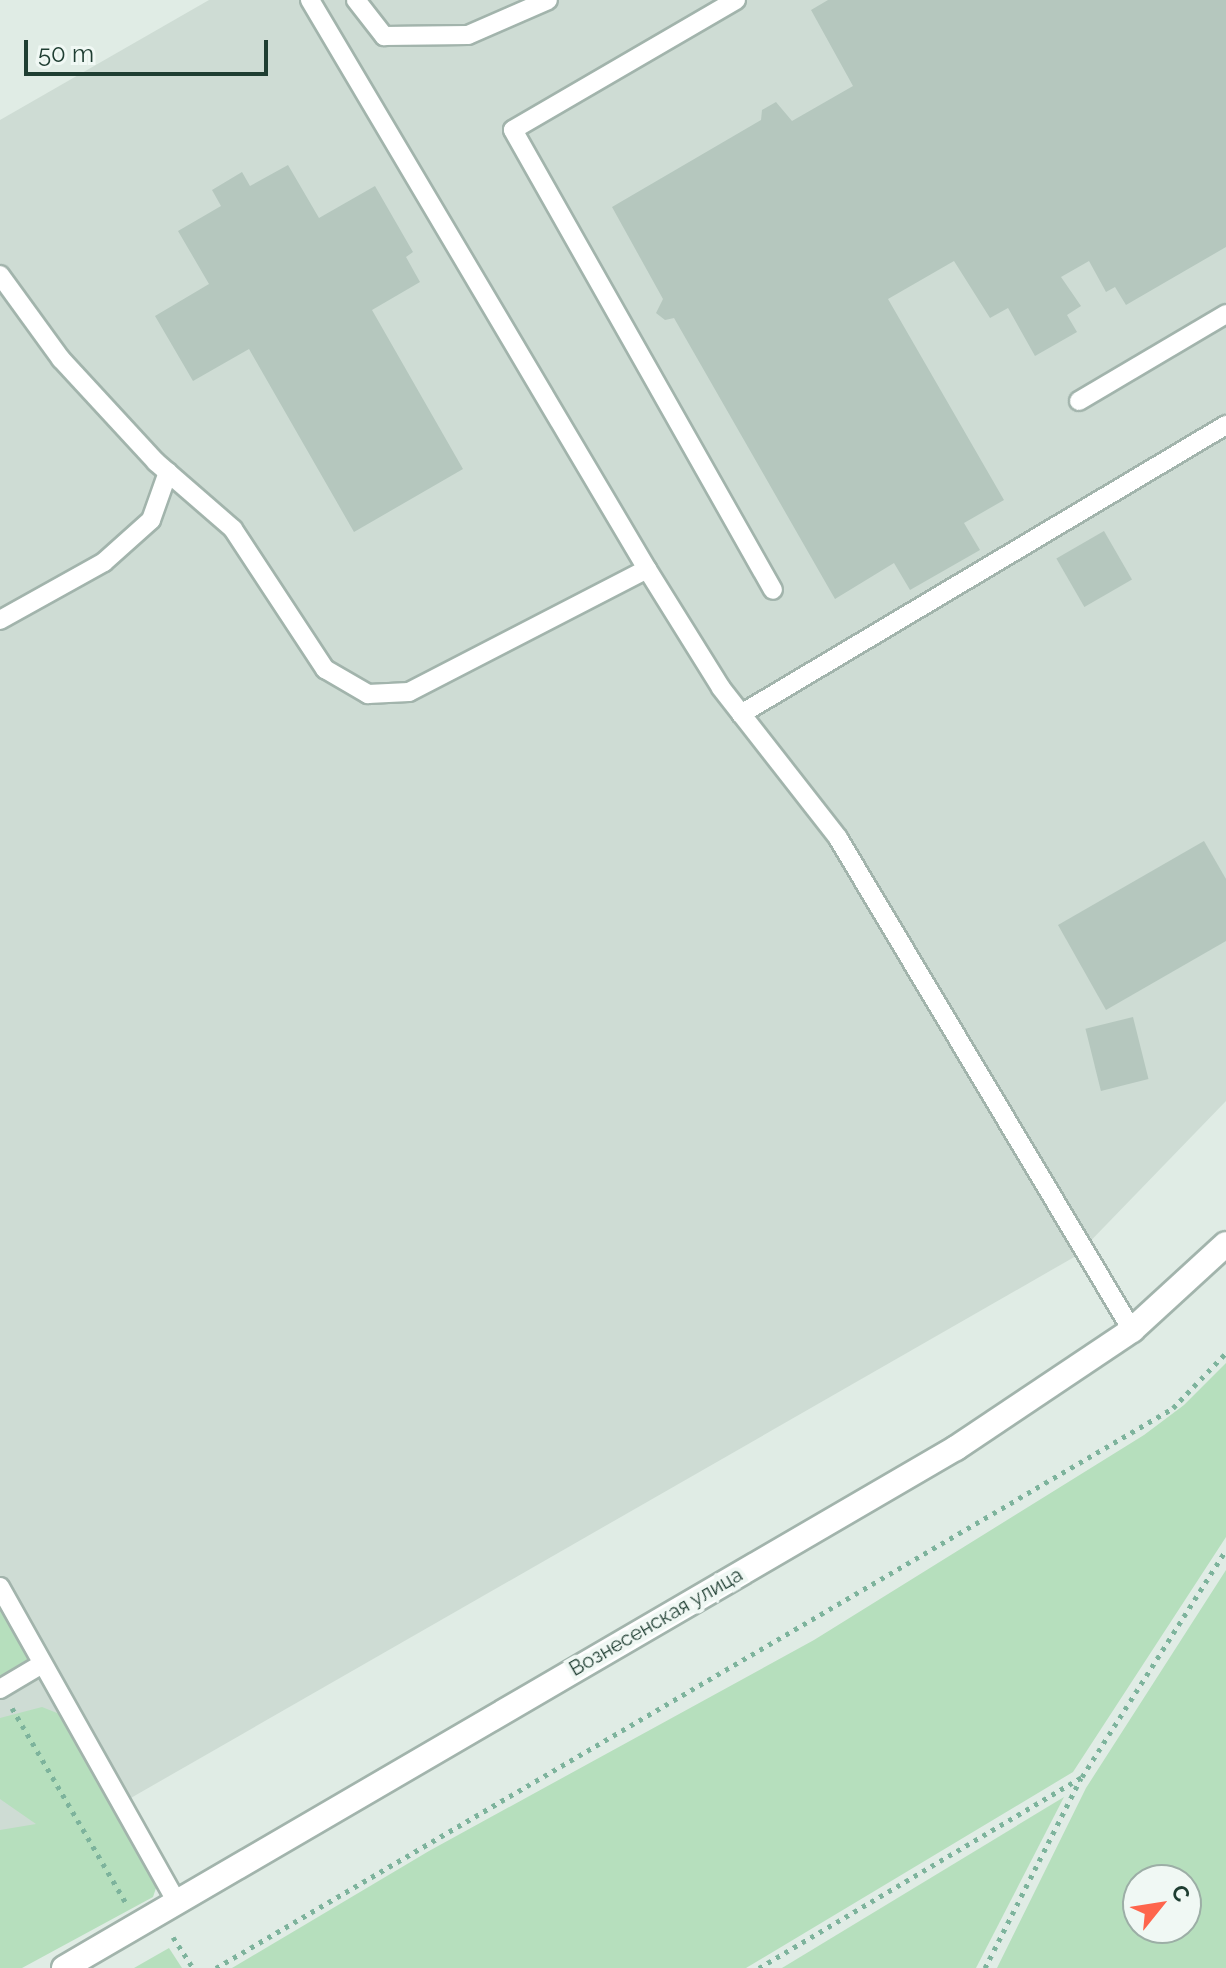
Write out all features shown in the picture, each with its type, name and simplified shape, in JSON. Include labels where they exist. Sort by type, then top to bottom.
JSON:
[{"type":"main road","name":"Вознесенская улица","points":[[64,1968],[956,1448],[1132,1330],[1226,1244]]},
{"type":"lane","points":[[310,0],[647,569],[741,714],[838,838],[1132,1330]]},
{"type":"lane","points":[[356,0],[384,36],[468,35],[548,0]]},
{"type":"lane","points":[[736,0],[513,130],[773,590]]},
{"type":"lane","points":[[0,275],[61,359],[168,472],[233,529],[325,669],[368,694],[409,692],[647,569]]},
{"type":"lane","points":[[1079,401],[1226,314]]},
{"type":"lane","points":[[741,714],[1226,425]]},
{"type":"lane","points":[[0,620],[104,562],[151,520],[168,472]]},
{"type":"lane","points":[[0,1587],[177,1902]]},
{"type":"lane","points":[[0,1689],[42,1664]]},
{"type":"path","points":[[216,1968],[1173,1408],[1226,1353]]},
{"type":"path","points":[[985,1968],[1082,1777],[1226,1550]]},
{"type":"path","points":[[0,1689],[153,1949],[174,1936],[193,1968]]},
{"type":"path","points":[[759,1968],[1082,1777]]},
{"type":"shaded area","points":[[209,0],[1226,0],[1226,1101],[1076,1256],[0,1873],[0,120]]},
{"type":"green space","points":[[1226,1363],[1226,1537],[1073,1772],[746,1968],[232,1968],[429,1851],[814,1640],[1144,1435],[1184,1405]]},
{"type":"green space","points":[[1226,1570],[1226,1968],[997,1968],[1086,1788]]},
{"type":"green space","points":[[0,1602],[27,1651],[28,1665],[0,1693]]},
{"type":"green space","points":[[42,1707],[72,1719],[157,1885],[153,1897],[22,1968],[0,1968],[0,1830],[36,1824],[0,1799],[0,1718]]},
{"type":"green space","points":[[1064,1797],[976,1968],[782,1968]]},
{"type":"green space","points":[[169,1948],[182,1968],[134,1968]]},
{"type":"building","points":[[828,0],[1226,0],[1226,247],[1126,305],[1115,287],[1106,292],[1089,261],[1061,277],[1081,306],[1067,315],[1077,332],[1035,356],[1008,308],[990,318],[954,261],[888,299],[1004,500],[964,523],[980,550],[910,590],[894,563],[835,599],[674,318],[665,320],[656,313],[663,299],[612,207],[761,120],[762,110],[776,102],[792,121],[853,86],[811,10]]},
{"type":"building","points":[[288,165],[319,218],[375,186],[413,252],[406,257],[420,282],[372,310],[463,469],[354,532],[249,349],[193,381],[155,316],[209,284],[178,231],[221,206],[212,190],[242,172],[250,186]]},
{"type":"building","points":[[1104,531],[1132,579],[1084,607],[1056,558]]},
{"type":"building","points":[[1204,841],[1226,879],[1226,941],[1106,1010],[1058,925]]},
{"type":"building","points":[[1133,1017],[1148,1079],[1101,1091],[1085,1029]]}]
